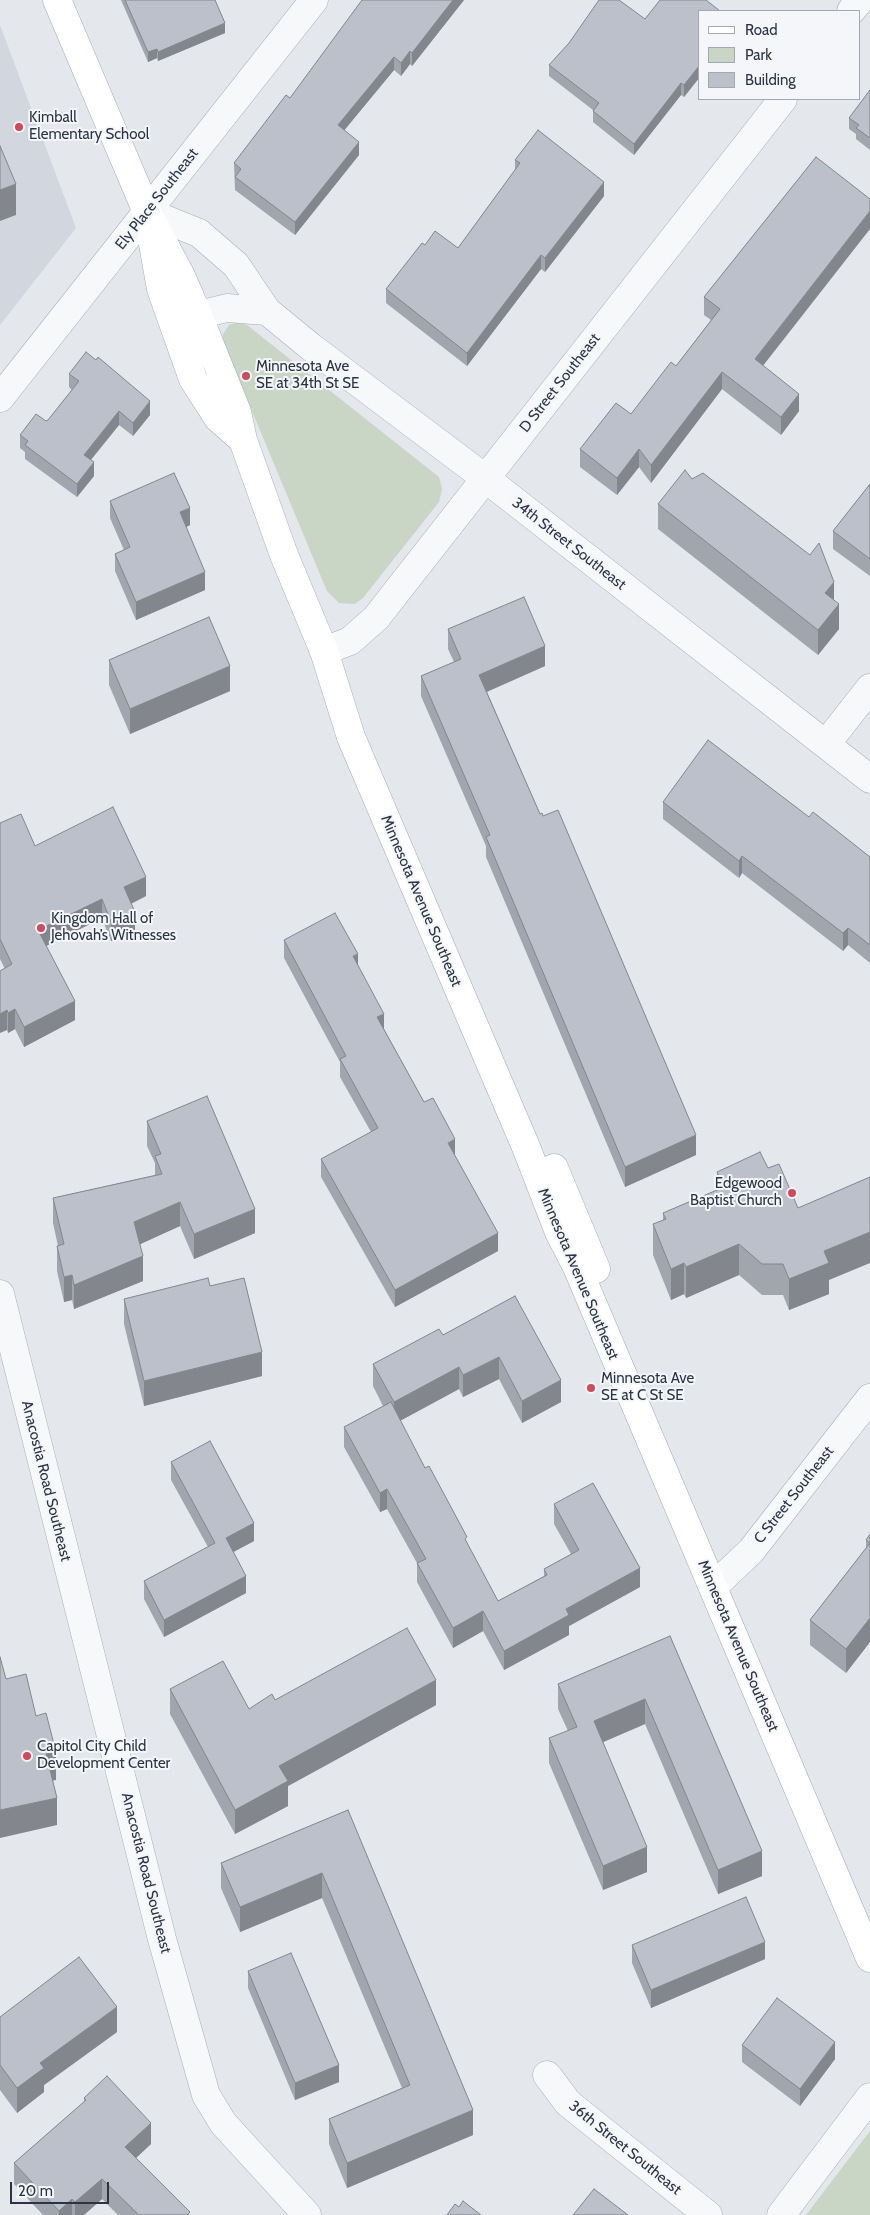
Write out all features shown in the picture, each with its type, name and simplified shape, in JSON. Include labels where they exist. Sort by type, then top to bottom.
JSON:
[{"type":"main road","name":"Minnesota Avenue Southeast","points":[[57,0],[147,212],[181,276],[198,314],[237,412],[243,440],[284,555],[324,651],[351,737],[526,1147],[559,1232],[576,1267],[652,1449],[720,1582],[870,1920]]},
{"type":"main road","name":"Minnesota Avenue Southeast","points":[[147,212],[162,289],[193,380],[218,418],[243,440]]},
{"type":"main road","name":"Minnesota Avenue Southeast","points":[[720,1582],[870,1958]]},
{"type":"street","name":"Ely Place Southeast","points":[[0,398],[314,0]]},
{"type":"street","points":[[852,10],[860,0]]},
{"type":"street","name":"D Street Southeast","points":[[324,651],[350,640],[369,626],[782,100]]},
{"type":"street","name":"34th Street Southeast","points":[[147,212],[199,233],[236,265],[267,312],[311,348],[485,478],[870,779]]},
{"type":"street","points":[[198,314],[227,308],[267,312]]},
{"type":"street","points":[[826,744],[870,688]]},
{"type":"street","name":"Anacostia Road Southeast","points":[[0,1294],[162,1939],[206,2095],[222,2123],[307,2215]]},
{"type":"street","name":"C Street Southeast","points":[[720,1582],[751,1551],[870,1398]]},
{"type":"street","name":"36th Street Southeast","points":[[547,2075],[568,2103],[708,2215]]},
{"type":"street","points":[[781,2215],[870,2097]]},
{"type":"shaded area","name":"Kimball Elementary School","points":[[0,25],[76,228],[0,325]]},
{"type":"green space","points":[[238,322],[247,325],[439,477],[442,489],[439,502],[363,598],[355,604],[339,603],[327,591],[229,356],[223,341],[223,334],[229,325]]},
{"type":"green space","points":[[870,2131],[870,2215],[806,2215]]},
{"type":"building","points":[[125,0],[215,0],[225,23],[158,52],[157,49],[148,52]]},
{"type":"building","points":[[362,0],[453,0],[412,53],[410,51],[401,63],[394,57],[338,125],[359,142],[295,222],[235,177],[241,169],[234,163],[286,95],[290,98]]},
{"type":"building","points":[[599,0],[619,0],[645,19],[660,0],[706,0],[719,10],[698,10],[698,67],[684,85],[681,83],[634,144],[593,111],[599,103],[549,65],[569,43]]},
{"type":"building","points":[[870,90],[870,138],[856,128],[859,125],[849,118]]},
{"type":"building","points":[[538,130],[604,182],[545,258],[541,255],[467,353],[386,289],[422,243],[425,245],[435,231],[458,248],[520,163],[515,160]]},
{"type":"building","points":[[0,146],[16,184],[0,190]]},
{"type":"building","points":[[816,157],[870,199],[870,211],[755,359],[799,394],[781,417],[722,372],[651,465],[639,449],[617,478],[580,449],[616,403],[631,414],[671,362],[676,366],[720,309],[704,297]]},
{"type":"building","points":[[86,352],[96,360],[98,357],[150,401],[133,423],[119,411],[84,455],[94,462],[77,484],[25,445],[28,441],[20,435],[36,414],[46,421],[48,420],[79,381],[69,374]]},
{"type":"building","points":[[685,470],[692,479],[703,473],[810,555],[819,543],[834,582],[825,593],[839,604],[818,630],[658,504]]},
{"type":"building","points":[[174,473],[190,508],[180,512],[205,572],[136,602],[115,554],[130,547],[110,501]]},
{"type":"building","points":[[870,484],[870,559],[833,531]]},
{"type":"building","points":[[524,597],[545,646],[479,675],[540,814],[542,813],[543,816],[558,810],[696,1135],[625,1167],[486,837],[490,835],[421,676],[461,659],[448,629]]},
{"type":"building","points":[[209,617],[230,666],[130,709],[109,660]]},
{"type":"building","points":[[708,740],[809,817],[813,812],[870,857],[870,945],[848,928],[843,933],[742,856],[739,861],[663,802]]},
{"type":"building","points":[[113,807],[146,877],[124,887],[135,912],[111,922],[102,899],[38,930],[75,1001],[24,1027],[15,1009],[8,1013],[7,1010],[0,1014],[0,971],[12,964],[0,939],[0,823],[21,814],[35,846]]},
{"type":"building","points":[[335,913],[358,954],[353,956],[384,1014],[377,1017],[424,1102],[433,1098],[455,1139],[448,1143],[498,1233],[395,1290],[321,1159],[378,1128],[340,1059],[346,1056],[284,940]]},
{"type":"building","points":[[207,1096],[255,1209],[194,1234],[180,1202],[134,1222],[143,1256],[74,1285],[72,1275],[64,1277],[57,1246],[64,1244],[53,1198],[162,1174],[155,1156],[161,1154],[147,1121]]},
{"type":"building","points":[[760,1152],[768,1168],[779,1164],[798,1208],[870,1177],[870,1232],[824,1251],[829,1263],[789,1279],[783,1264],[762,1264],[739,1244],[686,1267],[684,1263],[671,1269],[653,1224],[666,1219],[663,1213],[724,1187],[717,1172]]},
{"type":"building","points":[[208,1278],[210,1286],[244,1278],[262,1352],[144,1381],[124,1299]]},
{"type":"building","points":[[515,1296],[561,1380],[522,1401],[499,1357],[463,1375],[459,1367],[394,1402],[373,1364],[439,1329],[443,1335]]},
{"type":"building","points":[[391,1402],[425,1468],[429,1466],[467,1537],[465,1539],[498,1601],[547,1575],[544,1569],[579,1550],[554,1504],[593,1483],[640,1568],[566,1609],[569,1615],[504,1651],[483,1611],[453,1628],[417,1563],[426,1559],[387,1489],[380,1493],[344,1427]]},
{"type":"building","points":[[210,1441],[254,1523],[226,1538],[246,1576],[164,1620],[144,1581],[215,1543],[171,1462]]},
{"type":"building","points":[[870,1534],[870,1543],[866,1540]]},
{"type":"building","points":[[870,1543],[870,1618],[846,1649],[810,1620]]},
{"type":"building","points":[[407,1628],[436,1680],[279,1766],[288,1781],[235,1810],[170,1689],[223,1661],[249,1709],[272,1694],[275,1700]]},
{"type":"building","points":[[670,1636],[762,1851],[718,1870],[645,1699],[594,1721],[647,1847],[603,1866],[549,1738],[577,1727],[558,1684]]},
{"type":"building","points":[[0,1657],[6,1679],[26,1674],[36,1716],[46,1713],[56,1752],[46,1754],[57,1798],[0,1810]]},
{"type":"building","points":[[348,1810],[473,2110],[347,2163],[329,2119],[410,2085],[322,1873],[240,1907],[221,1863]]},
{"type":"building","points":[[746,1897],[765,1942],[651,1990],[632,1945]]},
{"type":"building","points":[[291,1953],[339,2065],[295,2083],[248,1971]]},
{"type":"building","points":[[79,1957],[117,2007],[40,2063],[44,2068],[17,2088],[0,2065],[0,2017]]},
{"type":"building","points":[[777,1998],[835,2042],[800,2089],[742,2045]]},
{"type":"building","points":[[107,2076],[151,2123],[125,2147],[190,2212],[187,2215],[139,2215],[102,2179],[75,2202],[72,2199],[59,2211],[14,2163],[86,2100],[84,2098]]},
{"type":"building","points":[[594,2189],[628,2215],[573,2215]]},
{"type":"building","points":[[463,2201],[481,2215],[447,2215],[455,2204],[459,2207]]},
{"type":"place","name":"Kimball Elementary School","points":[[19,127]]},
{"type":"place","name":"Minnesota Ave SE at 34th St SE","points":[[246,376]]},
{"type":"place","name":"Kingdom Hall of Jehovah’s Witnesses","points":[[41,928]]},
{"type":"place","name":"Edgewood Baptist Church","points":[[792,1193]]},
{"type":"place","name":"Minnesota Ave SE at C St SE","points":[[591,1388]]},
{"type":"place","name":"Capitol City Child Development Center","points":[[27,1756]]}]
